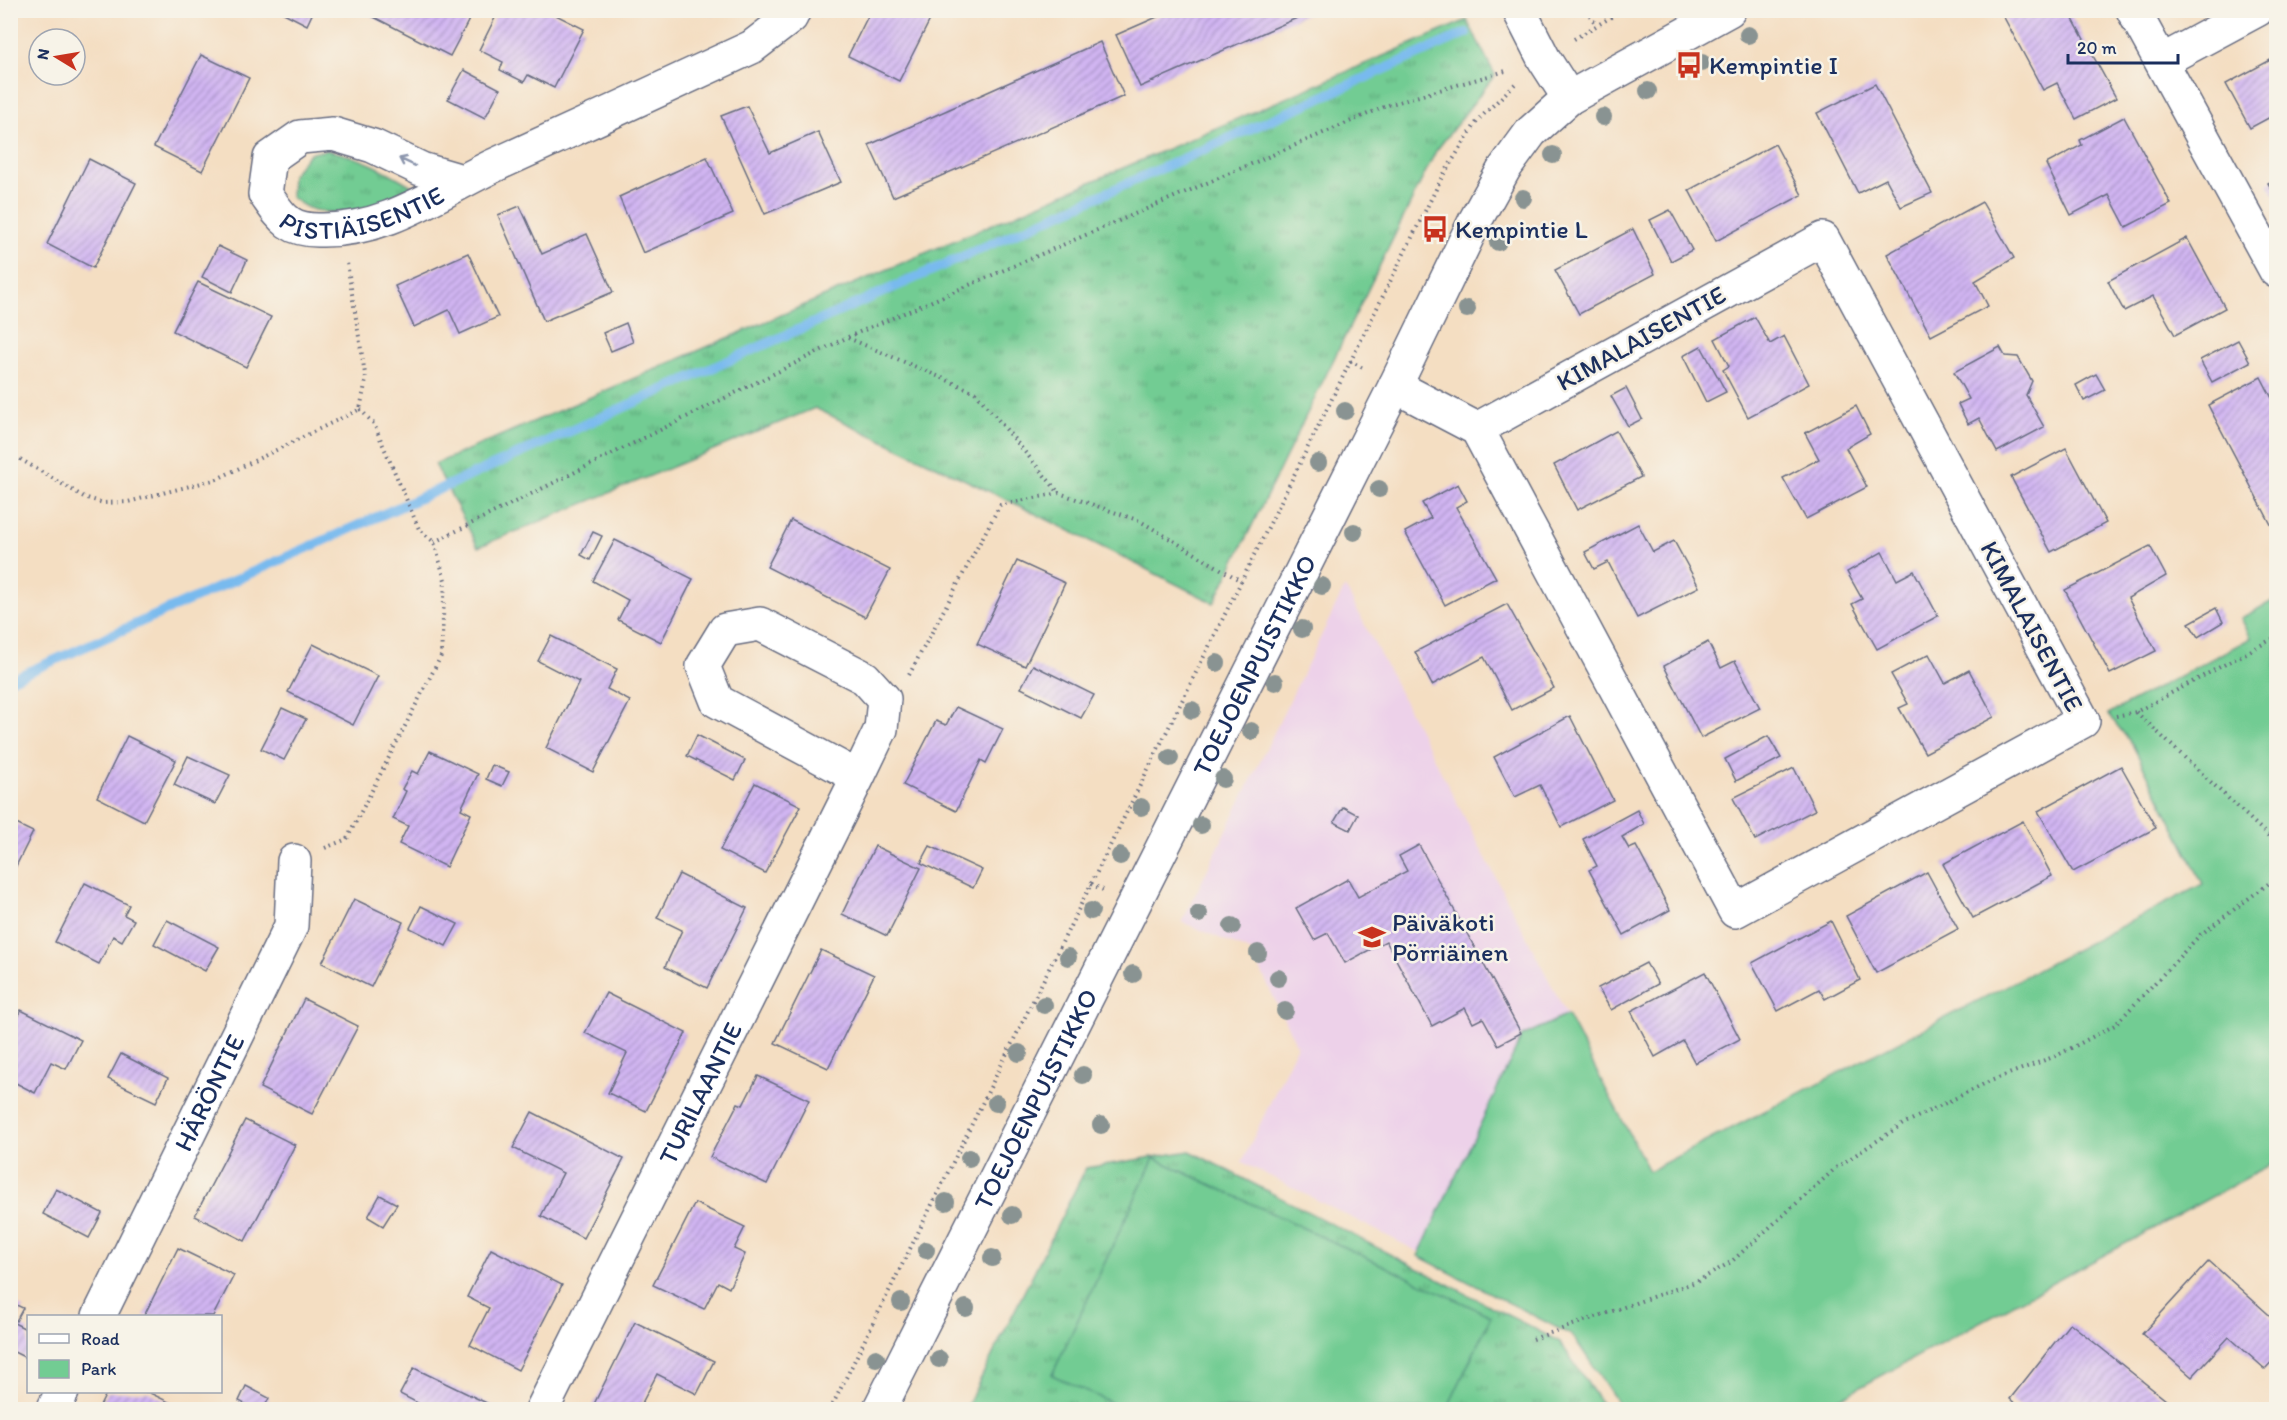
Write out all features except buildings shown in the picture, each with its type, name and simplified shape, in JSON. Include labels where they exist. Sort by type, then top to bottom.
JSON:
[{"type":"street","name":"PISTIÄISENTIE","points":[[462,181],[421,169],[373,146],[333,134],[300,137],[270,158],[265,194],[285,222],[316,231],[363,227],[403,213],[462,181],[752,47],[791,17],[794,10]]},
{"type":"street","points":[[1519,10],[1544,59],[1569,98]]},
{"type":"street","name":"TOEJOENPUISTIKKO","points":[[879,1410],[1395,386],[1475,221],[1504,169],[1531,132],[1569,98],[1729,10]]},
{"type":"street","points":[[2133,10],[2277,272]]},
{"type":"street","points":[[2162,61],[2257,10]]},
{"type":"street","name":"KIMALAISENTIE","points":[[1823,238],[2083,722],[1735,911],[1477,429],[1823,238]]},
{"type":"street","points":[[1395,386],[1477,429]]},
{"type":"street","name":"TURILAANTIE","points":[[542,1410],[858,777],[881,729],[884,699],[865,678],[760,624],[725,630],[703,666],[717,701],[858,777]]},
{"type":"street","name":"HÄRÖNTIE","points":[[100,1315],[291,926],[294,861]]},
{"type":"street","points":[[53,1410],[62,1393]]},
{"type":"path","points":[[1587,10],[1596,25]]},
{"type":"path","points":[[830,1410],[1442,177],[1478,120],[1505,92],[1544,59],[1623,10]]},
{"type":"path","points":[[434,542],[848,337],[1391,104],[1544,59]]},
{"type":"path","points":[[341,229],[366,380],[360,410]]},
{"type":"path","points":[[848,337],[975,392],[1059,493],[1140,522],[1241,580]]},
{"type":"path","points":[[10,453],[84,497],[103,503],[128,502],[217,479],[360,410]]},
{"type":"path","points":[[294,861],[347,839],[441,656],[445,580],[434,542],[419,529],[374,424],[360,410]]},
{"type":"path","points":[[908,676],[1000,505],[1059,493]]},
{"type":"path","points":[[2083,722],[2136,712],[2277,637]]},
{"type":"path","points":[[2136,712],[2277,843]]},
{"type":"path","points":[[1533,1339],[1698,1281],[1731,1262],[1837,1167],[1903,1124],[1988,1082],[2058,1055],[2115,1025],[2200,935],[2277,878]]},
{"type":"shaded area","name":"Päiväkoti Pörriäinen","points":[[1345,587],[1648,1171],[1464,1275],[1242,1162],[1297,1046],[1252,952],[1182,922]]},
{"type":"green space","points":[[1467,20],[1495,75],[1436,151],[1214,603],[1022,507],[815,408],[478,547],[435,464]]},
{"type":"green space","points":[[326,150],[372,164],[415,188],[377,204],[352,211],[325,212],[308,208],[291,197],[292,175],[309,154]]},
{"type":"green space","points":[[2276,599],[2276,1162],[1820,1409],[1622,1409],[1573,1336],[1418,1256],[1522,1036],[1567,1015],[1649,1171],[2203,884],[2132,744],[2108,714],[2251,638],[2241,618]]},
{"type":"green space","points":[[1190,1151],[1560,1342],[1605,1409],[965,1410],[1086,1168]]},
{"type":"green space","points":[[1154,1158],[1491,1316],[1447,1409],[1125,1409],[1052,1375]]},
{"type":"waterway","points":[[10,680],[1466,33]]},
{"type":"place","name":"Kempintie I","points":[[1689,65]]},
{"type":"place","name":"Kempintie L","points":[[1435,229]]},
{"type":"place","name":"Päiväkoti Pörriäinen","points":[[1372,937]]}]
